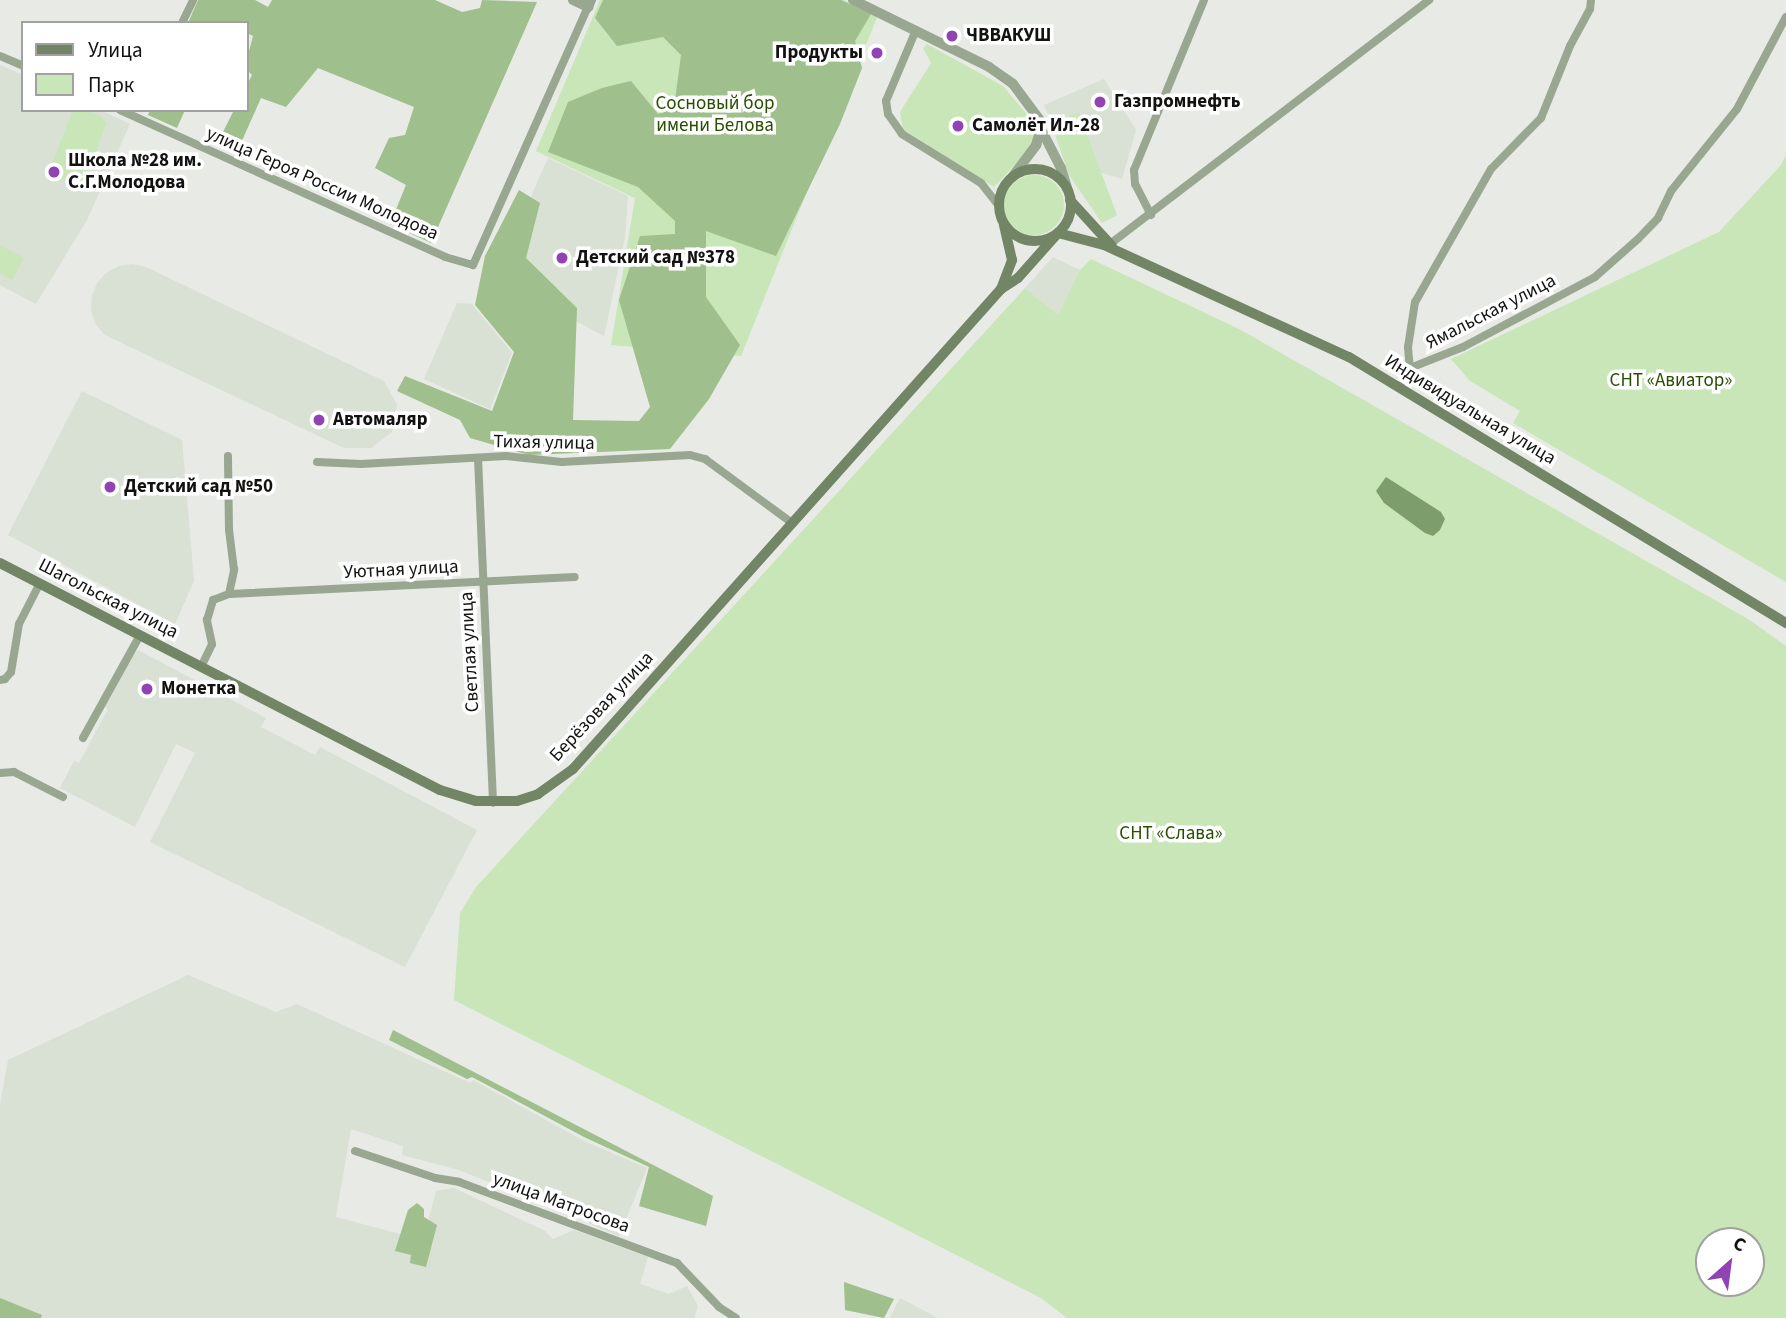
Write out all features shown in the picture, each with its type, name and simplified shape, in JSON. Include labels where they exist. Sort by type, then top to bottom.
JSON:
[{"type":"main road","points":[[1033,169],[1053,174],[1068,194],[1068,218],[1058,233],[1049,238],[1028,240],[1009,230],[1003,222],[999,206],[1000,195],[1013,176],[1033,169]]},
{"type":"main road","name":"Индивидуальная улица","points":[[1068,194],[1110,244],[1122,254]]},
{"type":"main road","name":"Берёзовая улица","points":[[1001,289],[1012,260],[1003,222]]},
{"type":"main road","name":"Индивидуальная улица","points":[[1058,233],[1096,242],[1297,331],[1400,386],[1786,623]]},
{"type":"main road","name":"Берёзовая улица","points":[[201,667],[440,790],[493,803],[517,801],[538,794],[573,769],[1001,289],[1018,278],[1058,233]]},
{"type":"main road","name":"Шагольская улица","points":[[0,563],[201,667]]},
{"type":"street","points":[[184,21],[193,0]]},
{"type":"street","points":[[573,0],[590,4]]},
{"type":"street","points":[[853,0],[989,67],[1013,84],[1031,106],[1058,159],[1068,194]]},
{"type":"street","points":[[1151,215],[1135,184],[1134,170],[1204,0]]},
{"type":"street","points":[[1110,244],[1429,0]]},
{"type":"street","name":"Ямальская улица","points":[[1591,0],[1590,9],[1570,46],[1541,118],[1491,169],[1415,302],[1409,334],[1410,368],[1462,347],[1595,277],[1638,239],[1658,218],[1671,191],[1737,109],[1786,17]]},
{"type":"street","name":"улица Героя России Молодова","points":[[141,114],[445,257],[473,265],[590,4]]},
{"type":"street","points":[[916,30],[886,101],[888,114],[902,134],[981,183],[999,206]]},
{"type":"street","points":[[0,56],[21,65]]},
{"type":"street","points":[[1013,176],[1036,145],[1041,129]]},
{"type":"street","points":[[1400,386],[1410,368]]},
{"type":"street","name":"Тихая улица","points":[[317,462],[361,464],[506,456],[562,462],[690,455],[705,459],[792,523]]},
{"type":"street","points":[[201,667],[212,644],[207,620],[213,600],[229,594],[234,570],[229,530],[228,456]]},
{"type":"street","name":"Светлая улица","points":[[478,458],[493,803]]},
{"type":"street","name":"Уютная улица","points":[[229,594],[575,577]]},
{"type":"street","points":[[0,680],[5,679],[11,671],[19,624],[40,583]]},
{"type":"street","points":[[83,738],[140,635]]},
{"type":"street","points":[[0,773],[14,772],[63,797]]},
{"type":"street","name":"улица Матросова","points":[[355,1151],[435,1178],[459,1182],[677,1263],[719,1307],[736,1318]]},
{"type":"shaded area","name":"Школа №28 им. С.Г.Молодова","points":[[0,65],[21,74],[21,112],[104,112],[130,124],[87,220],[36,304],[0,285]]},
{"type":"shaded area","points":[[1104,79],[1136,130],[1122,179],[1070,163],[1044,105]]},
{"type":"shaded area","name":"Детский сад №378","points":[[548,158],[628,196],[625,237],[604,336],[495,278]]},
{"type":"shaded area","points":[[1053,257],[1080,270],[1058,315],[1025,288]]},
{"type":"shaded area","points":[[133,264],[146,267],[384,381],[397,405],[392,432],[371,448],[344,448],[105,335],[96,325],[91,310],[97,283],[106,273],[119,266]]},
{"type":"shaded area","points":[[457,303],[472,304],[512,353],[490,409],[424,379]]},
{"type":"shaded area","name":"Детский сад №50","points":[[82,391],[182,440],[194,581],[175,624],[8,535]]},
{"type":"shaded area","points":[[1386,477],[1441,512],[1445,519],[1440,530],[1433,536],[1425,533],[1384,503],[1376,491]]},
{"type":"shaded area","points":[[138,650],[266,718],[261,727],[315,755],[320,747],[477,830],[405,967],[150,842],[195,753],[176,744],[135,827],[60,788],[74,761],[79,763],[108,709],[103,706],[128,660]]},
{"type":"shaded area","points":[[188,975],[276,1012],[297,1004],[470,1083],[473,1080],[586,1142],[647,1168],[619,1236],[590,1224],[571,1208],[567,1214],[459,1170],[402,1155],[403,1146],[351,1129],[336,1217],[423,1240],[436,1191],[454,1188],[545,1231],[553,1239],[574,1230],[648,1257],[640,1284],[669,1294],[687,1286],[698,1306],[694,1318],[0,1318],[0,1105],[8,1060]]},
{"type":"shaded area","points":[[900,1298],[938,1318],[890,1318]]},
{"type":"green space","points":[[198,0],[255,0],[268,7],[272,0],[435,0],[462,12],[480,8],[482,0],[537,2],[431,243],[390,224],[406,185],[375,168],[389,138],[405,135],[414,107],[318,68],[286,107],[261,98],[236,154],[217,144],[233,112],[248,112],[248,83],[252,75],[248,71],[248,55],[253,36],[248,34],[248,21],[189,21]]},
{"type":"green space","name":"Сосновый бор имени Белова","points":[[600,0],[844,0],[878,15],[741,356],[611,345],[635,198],[536,151]]},
{"type":"green space","name":"Сосновый бор имени Белова","points":[[603,0],[841,0],[871,14],[855,41],[862,68],[840,124],[776,256],[706,231],[706,297],[740,345],[709,399],[670,449],[529,455],[470,438],[460,420],[397,391],[405,376],[492,411],[514,352],[475,305],[485,256],[519,190],[540,203],[526,258],[577,308],[573,420],[639,421],[650,407],[619,300],[640,236],[675,234],[675,221],[638,187],[548,152],[568,102],[602,88],[631,81],[658,114],[674,108],[681,55],[663,37],[617,46],[595,18]]},
{"type":"green space","points":[[927,44],[1003,86],[1034,123],[1034,138],[1025,154],[994,187],[903,129],[900,112],[931,63],[923,48]]},
{"type":"green space","points":[[72,112],[90,112],[101,116],[106,124],[85,181],[79,184],[56,176],[50,169]]},
{"type":"green space","points":[[149,112],[184,112],[177,128],[148,115]]},
{"type":"green space","points":[[1079,113],[1117,215],[1102,223],[1069,175],[1051,123]]},
{"type":"green space","name":"СНТ «Авиатор»","points":[[1786,155],[1786,582],[1513,423],[1520,411],[1470,381],[1451,359],[1719,232],[1781,165]]},
{"type":"green space","points":[[1034,175],[1051,180],[1059,188],[1064,205],[1059,222],[1051,230],[1034,235],[1017,230],[1009,222],[1004,205],[1009,188],[1017,180]]},
{"type":"green space","points":[[0,245],[24,258],[12,280],[0,273]]},
{"type":"green space","name":"СНТ «Слава»","points":[[1091,259],[1239,329],[1748,619],[1786,646],[1786,1318],[1067,1318],[1041,1298],[454,1000],[460,913],[476,887],[1025,288],[1058,315],[1080,270]]},
{"type":"green space","points":[[393,1030],[713,1196],[706,1226],[639,1206],[649,1167],[584,1137],[472,1077],[467,1079],[389,1040]]},
{"type":"green space","points":[[417,1203],[424,1209],[424,1217],[437,1225],[426,1267],[410,1263],[411,1255],[395,1251],[408,1210]]},
{"type":"green space","points":[[844,1282],[894,1299],[884,1318],[845,1310]]},
{"type":"green space","points":[[0,1298],[42,1315],[41,1318],[0,1318]]},
{"type":"place","name":"ЧВВАКУШ","points":[[952,36]]},
{"type":"place","name":"Продукты","points":[[877,53]]},
{"type":"place","name":"Газпромнефть","points":[[1100,102]]},
{"type":"place","name":"Самолёт Ил-28","points":[[958,126]]},
{"type":"place","name":"Школа №28 им. С.Г.Молодова","points":[[54,172]]},
{"type":"place","name":"Детский сад №378","points":[[562,258]]},
{"type":"place","name":"Автомаляр","points":[[319,420]]},
{"type":"place","name":"Детский сад №50","points":[[110,487]]},
{"type":"place","name":"Монетка","points":[[147,689]]}]
